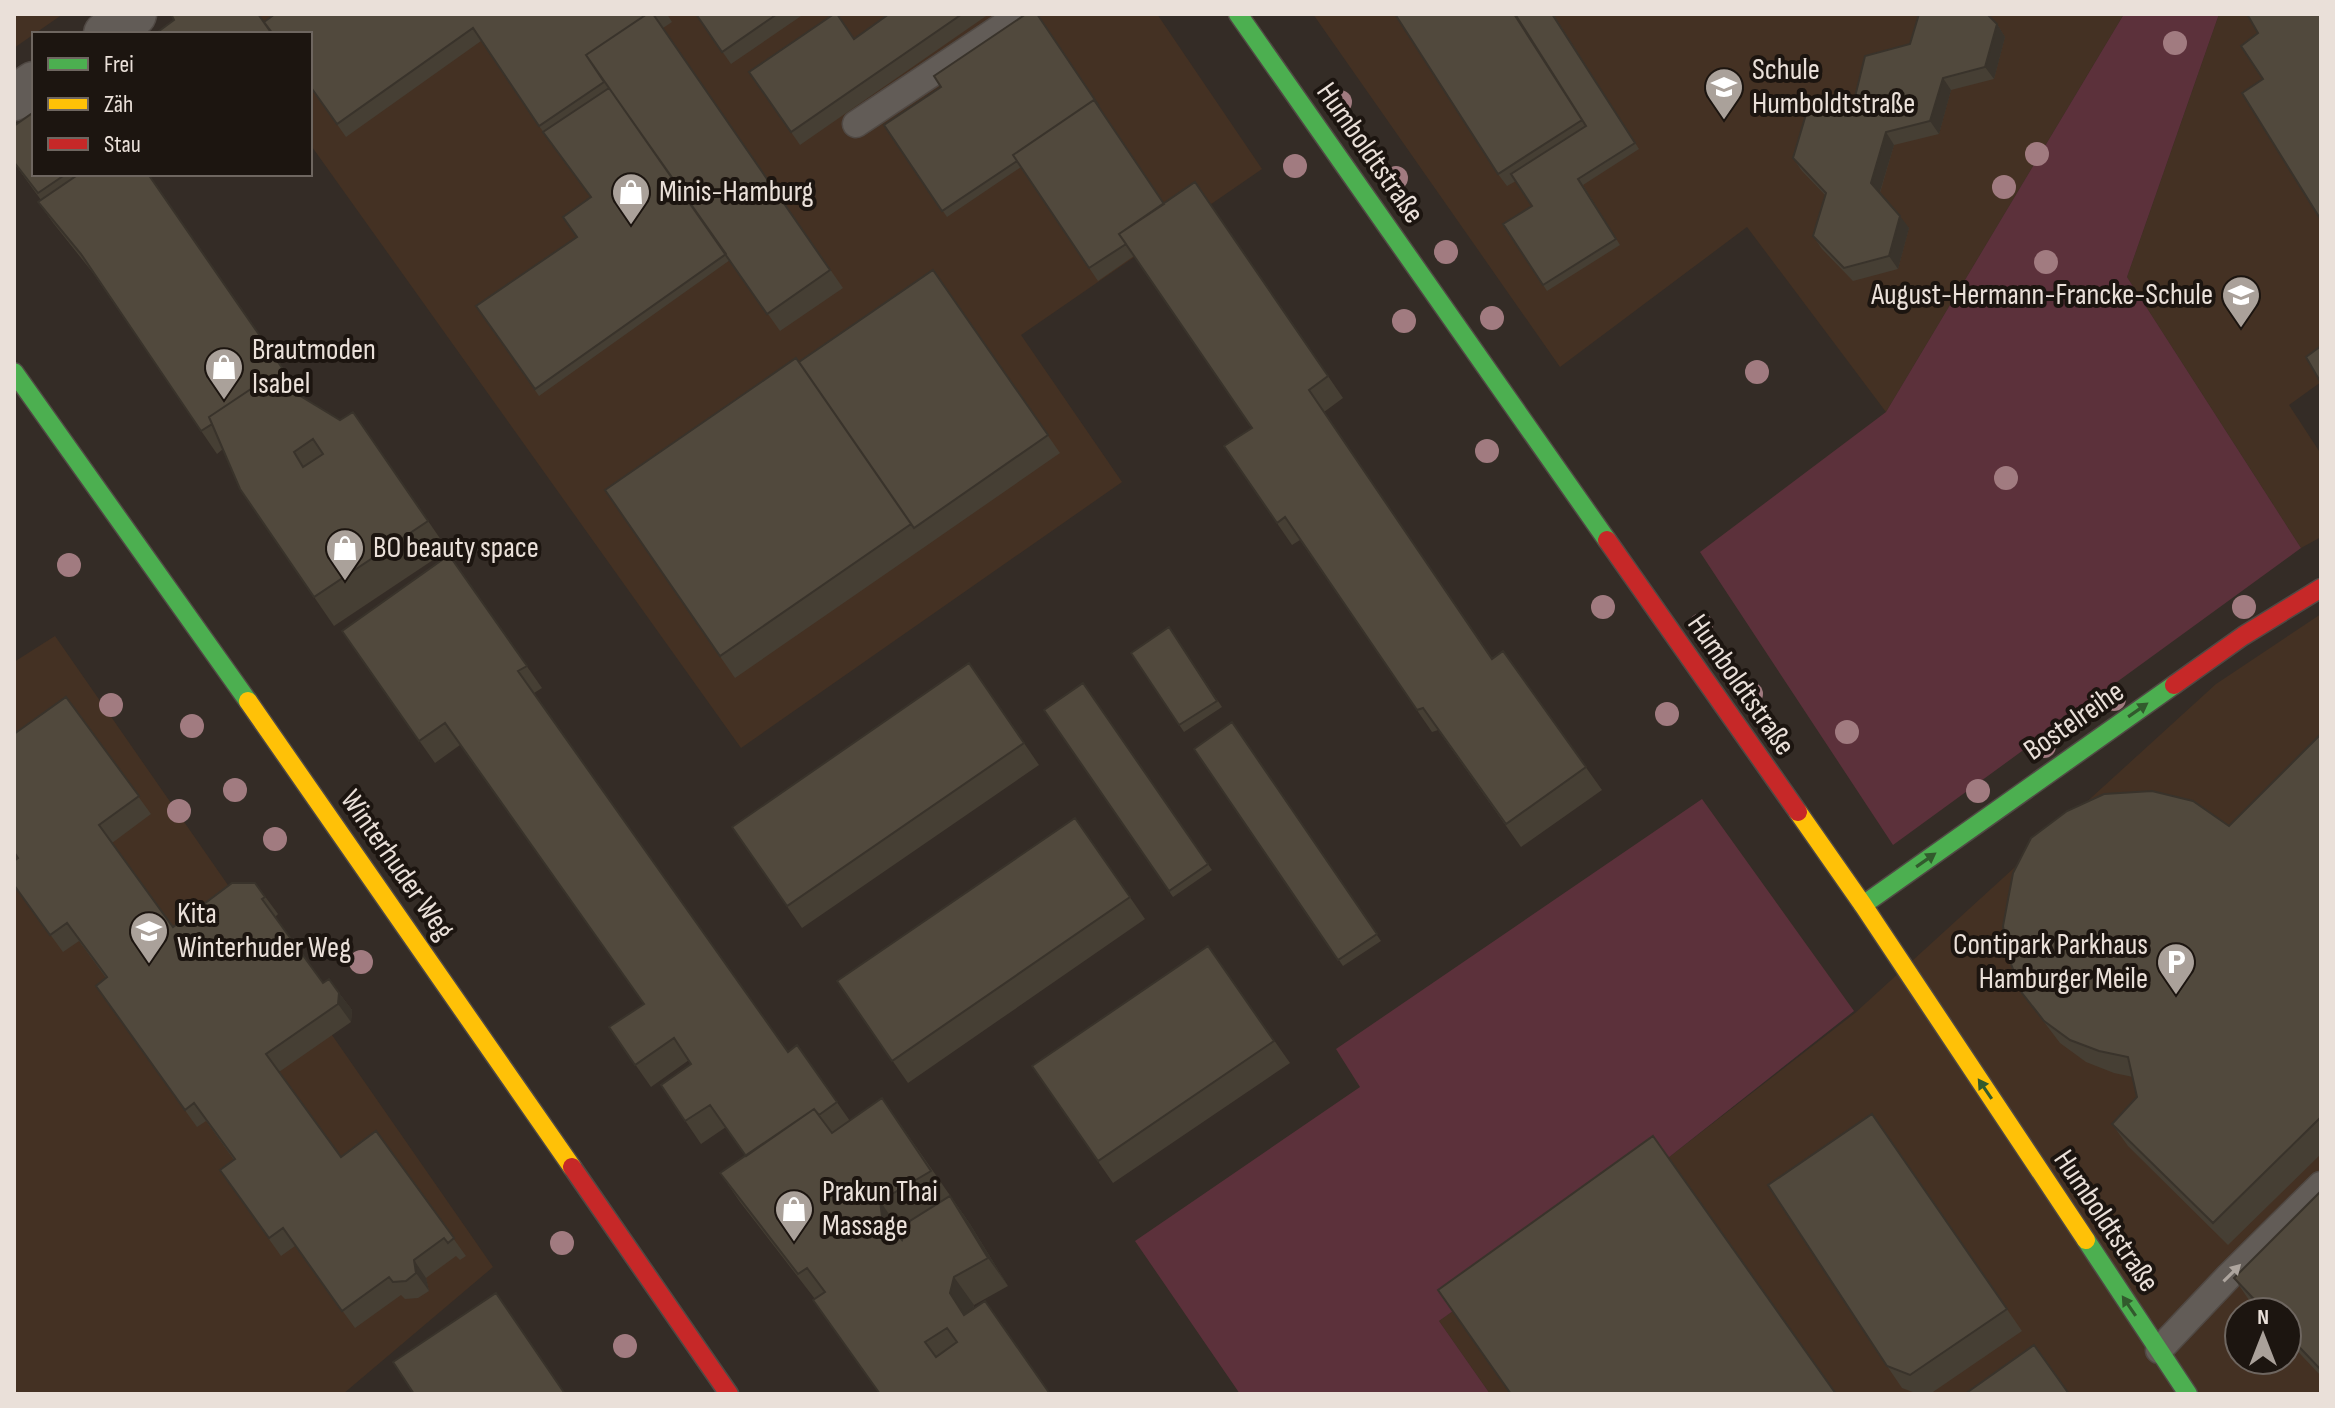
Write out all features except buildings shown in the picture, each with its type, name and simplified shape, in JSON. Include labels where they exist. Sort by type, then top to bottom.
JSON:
[{"type":"street","points":[[109,32],[134,14]]},
{"type":"street","name":"Humboldtstraße","points":[[1238,14],[1863,905],[2188,1394]]},
{"type":"street","points":[[14,98],[32,85]]},
{"type":"street","name":"Winterhuder Weg","points":[[14,372],[290,760],[729,1394]]},
{"type":"street","name":"Bostelreihe","points":[[1863,905],[2243,636],[2321,588]]},
{"type":"lane","points":[[856,124],[1021,14]]},
{"type":"lane","points":[[2159,1350],[2321,1185]]},
{"type":"shaded area","points":[[14,14],[63,14],[37,32],[32,32],[32,36],[14,48]]},
{"type":"shaded area","points":[[217,14],[1157,14],[1262,169],[1021,335],[1122,482],[741,748],[312,147],[312,32],[230,32]]},
{"type":"shaded area","name":"Schule Humboldtstraße","points":[[1313,14],[2124,14],[1886,412],[1747,227],[1560,367]]},
{"type":"shaded area","points":[[2124,14],[2219,14],[2127,277],[2301,548],[1893,845],[1700,552],[1886,412]]},
{"type":"shaded area","name":"August-Hermann-Francke-Schule","points":[[2219,14],[2321,14],[2321,382],[2289,405],[2321,454],[2321,537],[2301,548],[2127,277]]},
{"type":"shaded area","points":[[2321,614],[2321,1394],[1490,1394],[1439,1321],[1668,1158],[1855,1013],[2216,684]]},
{"type":"shaded area","name":"Kita Winterhuder Weg","points":[[55,636],[493,1267],[343,1394],[14,1394],[14,662]]},
{"type":"shaded area","points":[[1702,799],[1854,1011],[1668,1158],[1439,1321],[1490,1394],[1240,1394],[1135,1241],[1360,1087],[1336,1049]]},
{"type":"traffic: fast","points":[[1238,14],[1607,540]]},
{"type":"traffic: fast","points":[[14,372],[248,701]]},
{"type":"traffic: fast","points":[[1863,905],[2174,685]]},
{"type":"traffic: fast","points":[[2086,1240],[2188,1394]]},
{"type":"traffic: slow","points":[[248,701],[572,1167]]},
{"type":"traffic: slow","points":[[1798,812],[2086,1240]]},
{"type":"traffic: jam","points":[[1607,540],[1798,812]]},
{"type":"traffic: jam","points":[[2174,685],[2243,636],[2321,588]]},
{"type":"traffic: jam","points":[[572,1167],[729,1394]]},
{"type":"place","name":"Schule Humboldtstraße","points":[[1724,121]]},
{"type":"place","name":"Minis-Hamburg","points":[[631,226]]},
{"type":"place","name":"August-Hermann-Francke-Schule","points":[[2241,329]]},
{"type":"place","name":"Brautmoden Isabel","points":[[224,401]]},
{"type":"place","name":"BO beauty space","points":[[345,582]]},
{"type":"place","name":"Kita Winterhuder Weg","points":[[149,965]]},
{"type":"place","name":"Contipark Parkhaus Hamburger Meile","points":[[2176,996]]},
{"type":"place","name":"Prakun Thai Massage","points":[[794,1243]]}]
